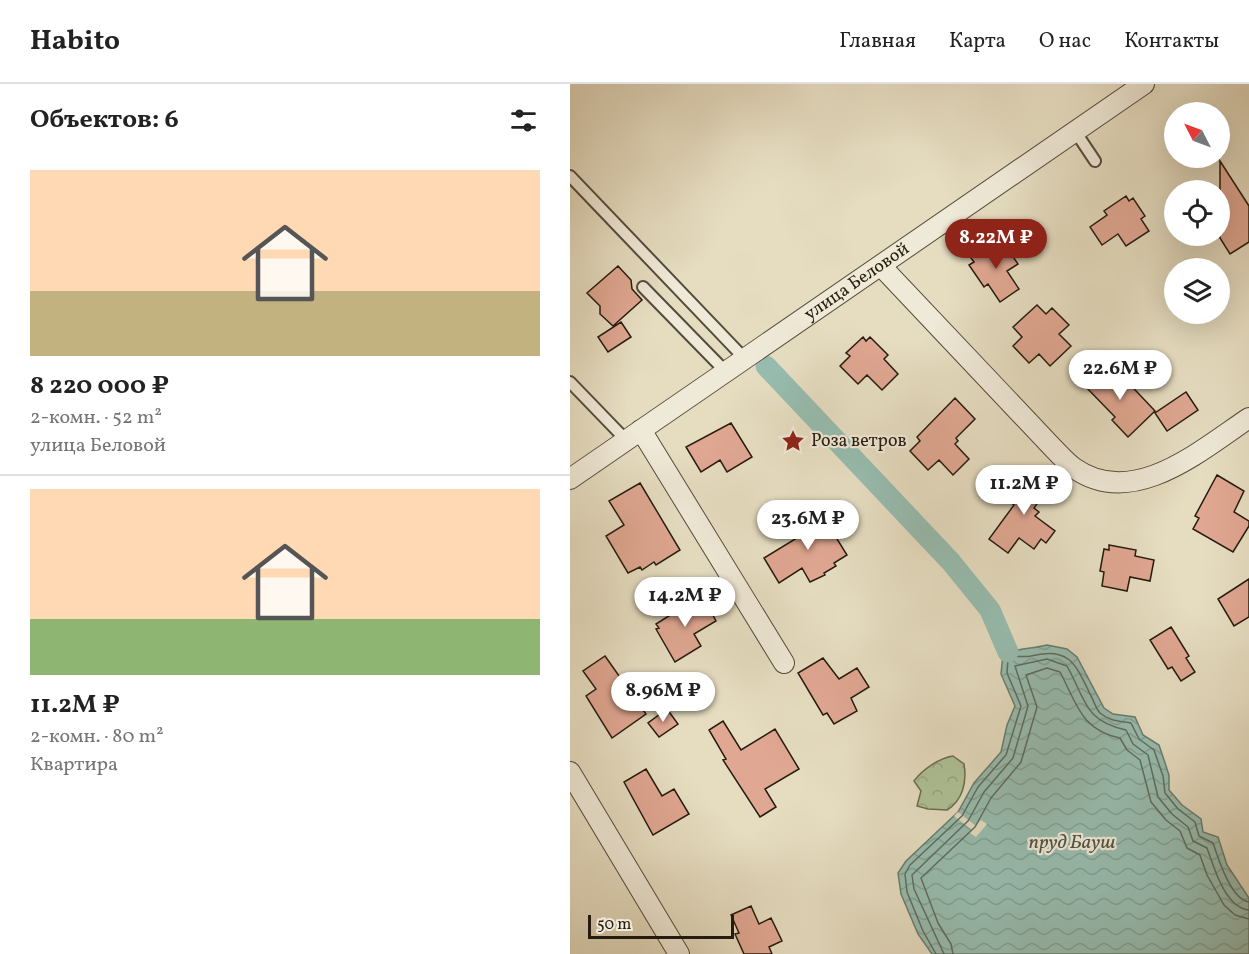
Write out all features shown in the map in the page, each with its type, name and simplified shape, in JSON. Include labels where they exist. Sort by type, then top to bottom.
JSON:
[{"type":"street","name":"улица Беловой","points":[[570,479],[1144,84]]},
{"type":"street","points":[[881,266],[1054,449],[1075,468],[1099,480],[1145,479],[1165,472],[1247,423]]},
{"type":"street","points":[[634,435],[784,663]]},
{"type":"street","points":[[570,772],[679,954]]},
{"type":"lane","points":[[1075,131],[1095,161]]},
{"type":"lane","points":[[570,176],[745,359]]},
{"type":"lane","points":[[643,288],[726,372]]},
{"type":"lane","points":[[570,382],[634,435]]},
{"type":"green space","points":[[953,756],[964,764],[965,771],[963,790],[957,801],[947,810],[917,806],[921,791],[914,781],[931,765]]},
{"type":"water","name":"пруд Бауш","points":[[1047,645],[1067,649],[1077,657],[1104,708],[1113,714],[1135,717],[1143,735],[1159,745],[1169,775],[1169,790],[1182,805],[1201,819],[1203,832],[1218,837],[1227,865],[1249,898],[1249,954],[932,954],[918,934],[901,894],[898,873],[906,861],[958,812],[974,783],[1001,752],[1007,725],[1015,706],[1001,674],[1003,654]]},
{"type":"pier","points":[[958,812],[976,826],[981,820],[987,824],[976,837],[970,833],[972,830],[954,816]]},
{"type":"building","points":[[1220,168],[1225,168],[1249,206],[1249,242],[1230,254],[1225,246],[1230,246],[1230,180],[1220,180]]},
{"type":"building","points":[[1126,196],[1129,201],[1133,198],[1145,216],[1141,219],[1149,231],[1126,246],[1118,234],[1102,245],[1090,227],[1107,215],[1104,211]]},
{"type":"building","points":[[1003,242],[1018,264],[1007,271],[1019,289],[1000,302],[988,284],[984,287],[969,265],[974,262],[971,258],[988,246],[991,250]]},
{"type":"building","points":[[618,266],[631,280],[632,289],[642,300],[613,326],[600,314],[600,306],[587,293]]},
{"type":"building","points":[[1037,305],[1046,314],[1052,308],[1069,325],[1059,334],[1071,346],[1050,366],[1039,354],[1029,363],[1013,346],[1022,337],[1013,327]]},
{"type":"building","points":[[621,322],[631,337],[608,352],[598,337]]},
{"type":"building","points":[[863,337],[866,341],[870,337],[888,355],[884,359],[898,374],[882,390],[867,375],[858,384],[840,366],[850,356],[846,353]]},
{"type":"building","points":[[1105,367],[1118,380],[1122,376],[1155,411],[1128,437],[1112,420],[1115,417],[1085,386]]},
{"type":"building","points":[[1186,392],[1198,410],[1167,431],[1155,413]]},
{"type":"building","points":[[955,398],[975,419],[956,438],[958,441],[955,444],[969,459],[953,475],[939,460],[928,470],[910,451],[920,441],[917,437]]},
{"type":"building","points":[[731,423],[752,457],[727,472],[720,460],[701,472],[686,447]]},
{"type":"building","points":[[1032,470],[1051,484],[1034,508],[1039,512],[1035,516],[1055,531],[1046,543],[1041,539],[1034,549],[1019,538],[1008,553],[989,539],[1014,505],[1009,501]]},
{"type":"building","points":[[1217,475],[1244,491],[1234,512],[1249,521],[1249,526],[1233,552],[1193,529],[1199,518],[1195,516]]},
{"type":"building","points":[[640,483],[680,550],[656,565],[654,562],[642,570],[640,567],[628,573],[606,536],[624,525],[609,501]]},
{"type":"building","points":[[816,505],[847,555],[834,563],[836,566],[824,573],[825,575],[810,582],[802,568],[779,583],[764,558],[810,530],[801,515]]},
{"type":"building","points":[[1109,545],[1136,550],[1135,556],[1154,560],[1150,581],[1130,577],[1127,591],[1102,586],[1104,572],[1100,571],[1104,549],[1109,550]]},
{"type":"building","points":[[1249,579],[1249,617],[1234,626],[1218,599]]},
{"type":"building","points":[[702,595],[716,621],[694,634],[701,646],[675,662],[656,629],[659,628],[656,624]]},
{"type":"building","points":[[1171,627],[1189,656],[1186,658],[1195,672],[1181,681],[1172,667],[1168,669],[1150,640]]},
{"type":"building","points":[[605,656],[646,714],[612,738],[586,696],[596,689],[583,671]]},
{"type":"building","points":[[823,658],[839,679],[857,668],[869,687],[851,698],[857,711],[834,724],[827,713],[823,715],[798,673]]},
{"type":"building","points":[[667,709],[678,724],[659,737],[648,723]]},
{"type":"building","points":[[723,721],[741,750],[775,729],[799,769],[765,789],[776,807],[760,817],[723,760],[726,759],[709,730]]},
{"type":"building","points":[[646,769],[662,796],[674,789],[689,814],[653,835],[624,782]]},
{"type":"building","points":[[751,906],[759,924],[771,918],[782,941],[769,947],[772,954],[744,954],[735,934],[739,933],[731,915]]},
{"type":"waterway","points":[[766,366],[951,562],[990,610],[1008,652]]},
{"type":"place","name":"Роза ветров","points":[[793,441]]}]
